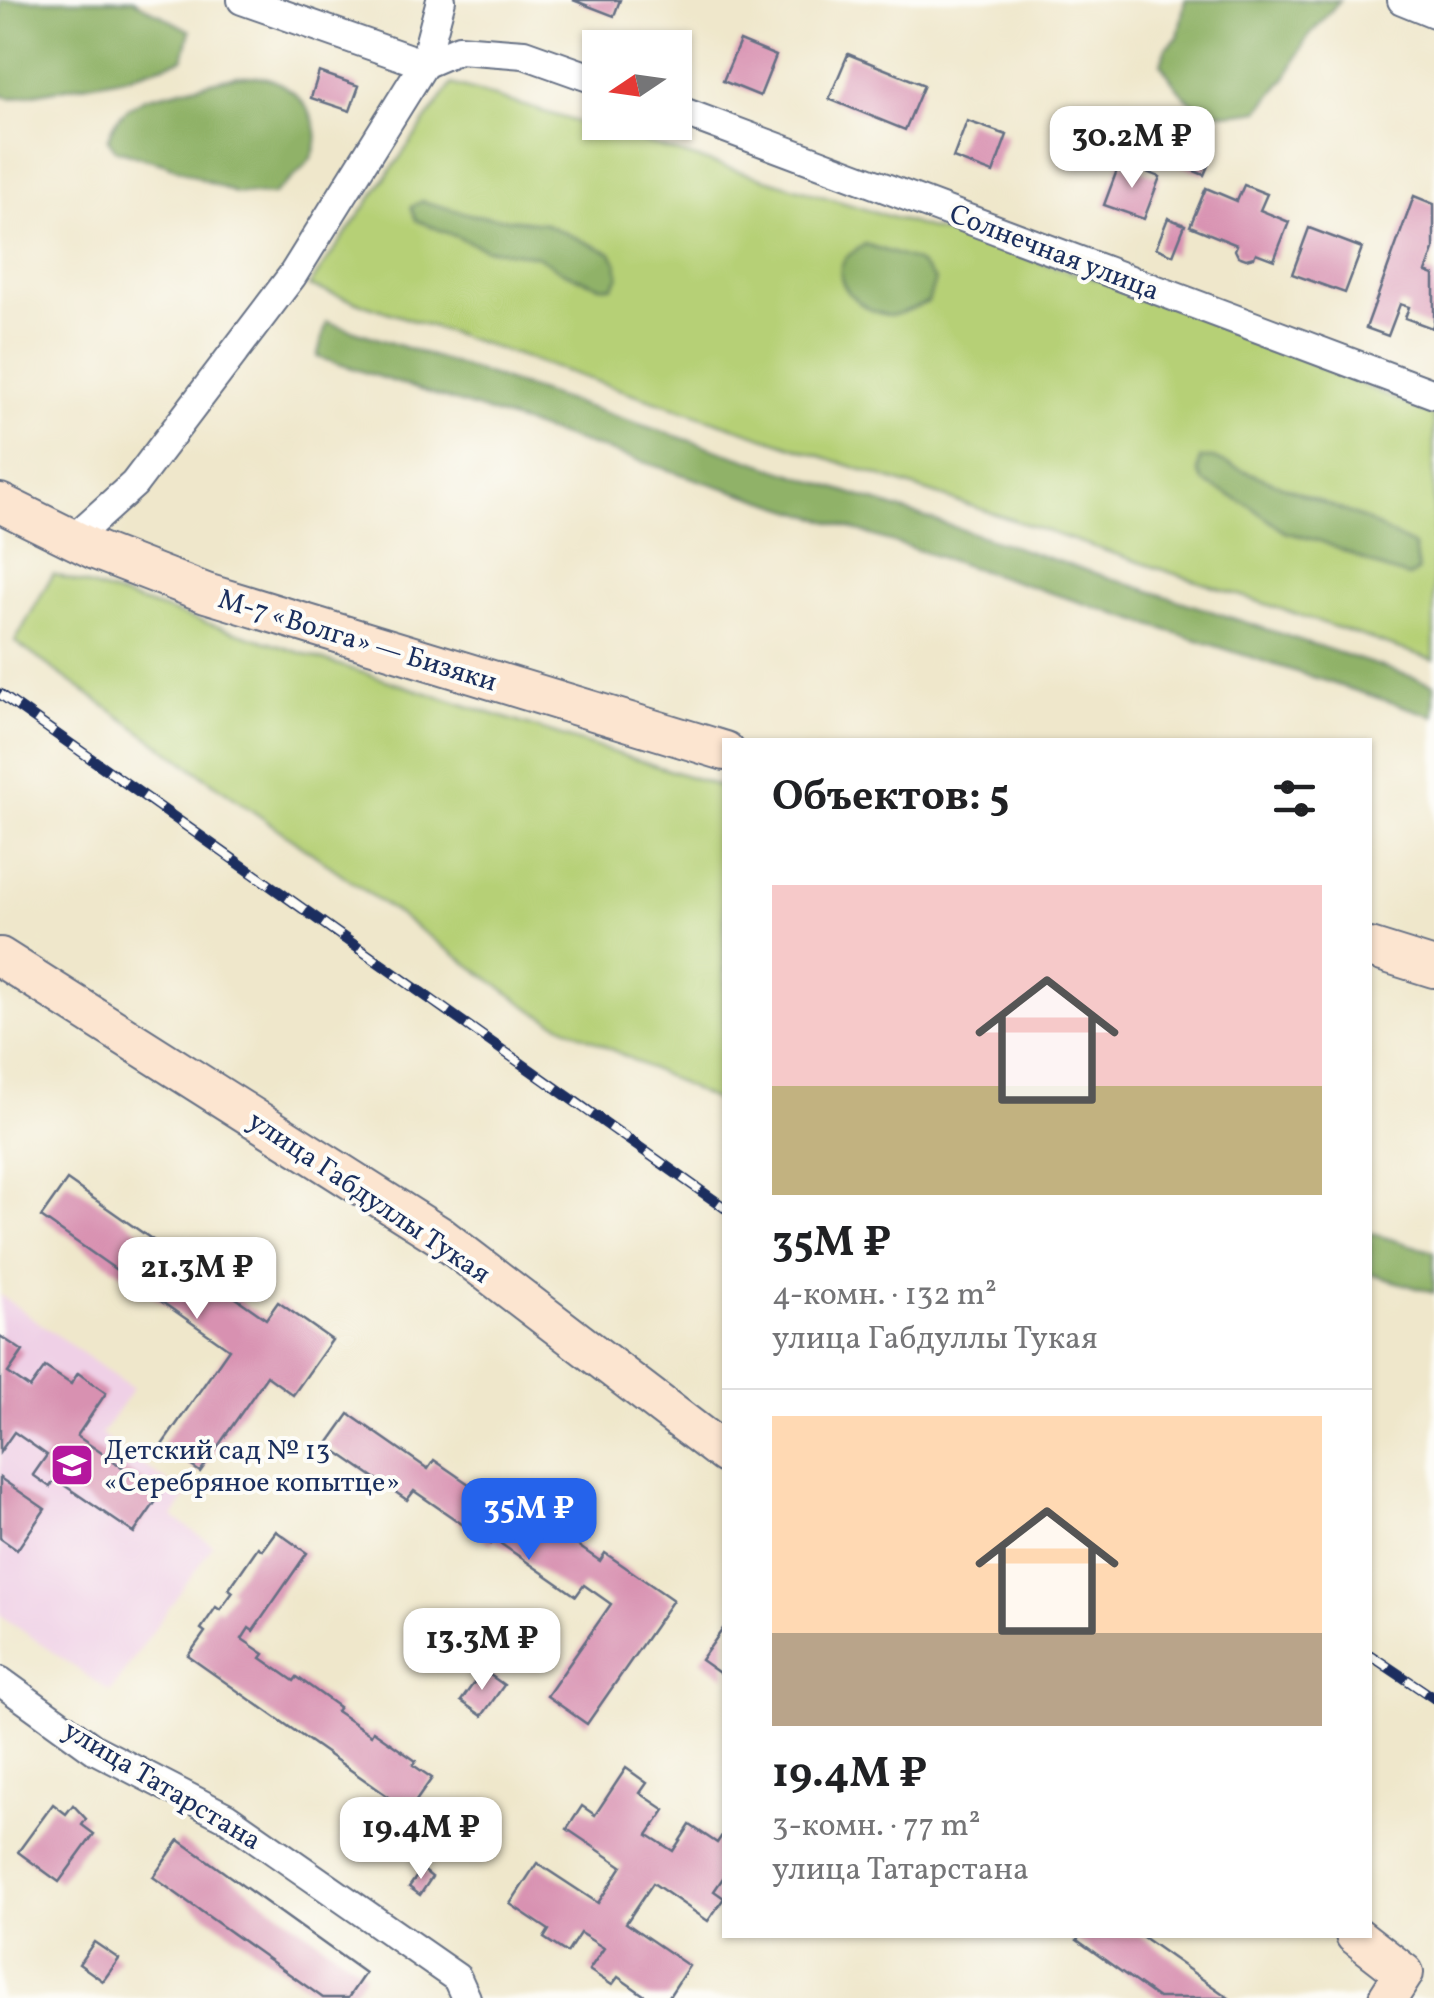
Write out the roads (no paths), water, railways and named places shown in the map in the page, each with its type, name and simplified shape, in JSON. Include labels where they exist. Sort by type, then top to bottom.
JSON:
[{"type":"street","points":[[242,0],[424,64],[459,49],[524,54],[582,75]]},
{"type":"street","points":[[73,539],[134,484],[292,276],[424,64],[441,0]]},
{"type":"street","points":[[1402,0],[1434,12]]},
{"type":"street","name":"Солнечная улица","points":[[692,115],[1434,394]]},
{"type":"street","name":"М-7 «Волга» — Бизяки","points":[[0,502],[73,539],[206,593],[722,751]]},
{"type":"street","points":[[1372,949],[1434,968]]},
{"type":"street","name":"улица Габдуллы Тукая","points":[[0,957],[440,1236],[722,1452]]},
{"type":"street","name":"улица Татарстана","points":[[0,1680],[94,1748],[226,1817],[456,1978],[466,1998]]},
{"type":"street","points":[[1359,1938],[1404,1972],[1388,1998]]},
{"type":"railway","points":[[0,694],[722,1206]]},
{"type":"railway","points":[[1372,1656],[1434,1698]]},
{"type":"place","name":"Детский сад № 13 «Серебряное копытце»","points":[[72,1465]]}]
